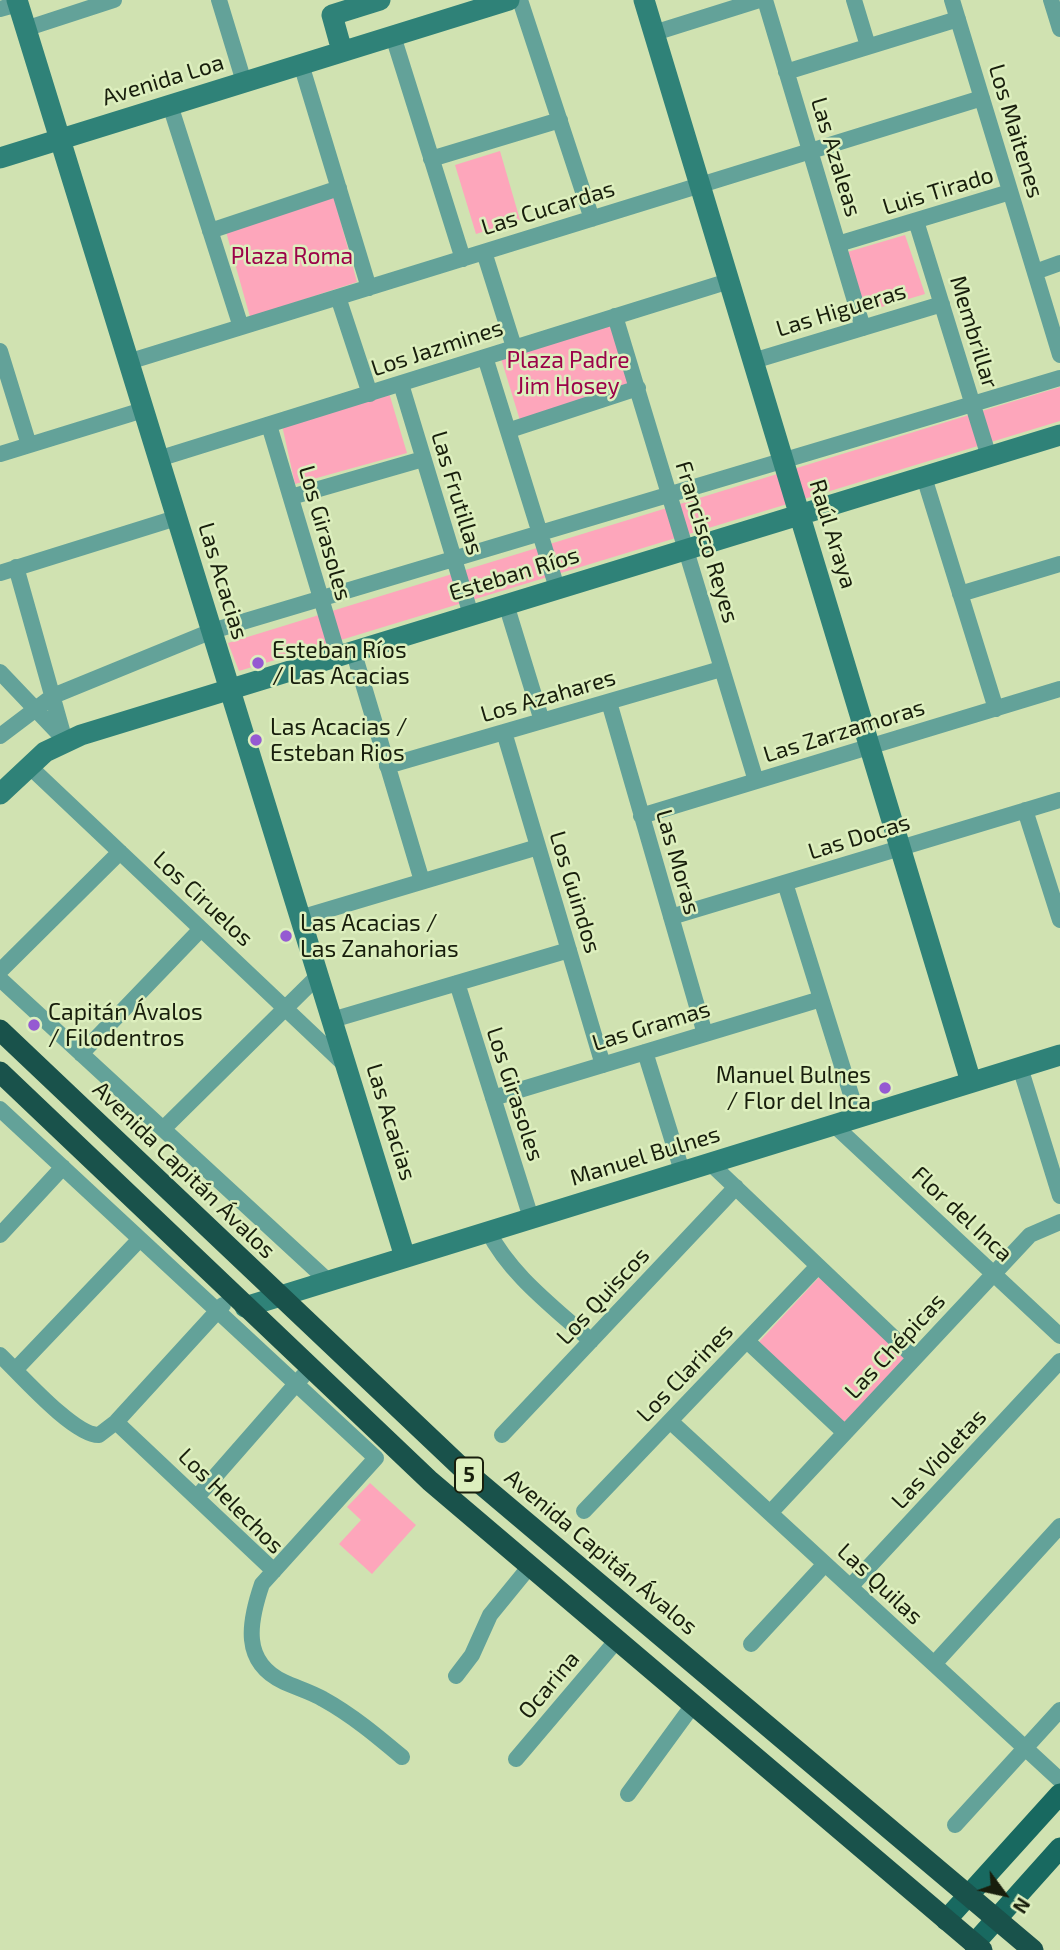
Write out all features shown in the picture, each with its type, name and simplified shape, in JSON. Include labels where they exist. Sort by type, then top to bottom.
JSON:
[{"type":"highway","name":"Avenida Capitán Ávalos","points":[[0,1030],[489,1493],[1033,1950]]},
{"type":"highway","name":"5","points":[[0,1072],[303,1376],[420,1472],[978,1947]]},
{"type":"main road","points":[[946,1920],[1060,1794]]},
{"type":"main road","points":[[978,1947],[997,1919],[1060,1848]]},
{"type":"street","points":[[25,29],[114,0]]},
{"type":"street","points":[[219,0],[244,82]]},
{"type":"street","points":[[342,51],[330,8],[380,0]]},
{"type":"street","name":"Avenida Loa","points":[[0,158],[509,0]]},
{"type":"street","points":[[520,0],[592,219]]},
{"type":"street","name":"Raúl Araya","points":[[644,0],[971,1082]]},
{"type":"street","points":[[654,33],[759,0]]},
{"type":"street","name":"Las Azaleas","points":[[765,0],[863,328]]},
{"type":"street","points":[[854,0],[868,46]]},
{"type":"street","name":"Los Maitenes","points":[[952,0],[1060,355]]},
{"type":"street","points":[[1051,0],[1060,29]]},
{"type":"street","name":"Las Acacias","points":[[11,4],[25,29],[60,139],[405,1257]]},
{"type":"street","points":[[786,72],[958,19]]},
{"type":"street","points":[[393,36],[463,259]]},
{"type":"street","points":[[301,64],[369,288]]},
{"type":"street","name":"Las Cucardas","points":[[128,362],[982,98]]},
{"type":"street","points":[[170,105],[241,327]]},
{"type":"street","points":[[431,159],[560,120]]},
{"type":"street","points":[[210,231],[339,188]]},
{"type":"street","name":"Luis Tirado","points":[[838,244],[1010,192]]},
{"type":"street","name":"Membrillar","points":[[916,221],[989,457]]},
{"type":"street","points":[[484,252],[514,347]]},
{"type":"street","points":[[1035,272],[1060,263]]},
{"type":"street","name":"Los Jazmines","points":[[158,459],[729,281]]},
{"type":"street","points":[[338,297],[370,394]]},
{"type":"street","name":"Las Higueras","points":[[753,361],[942,304]]},
{"type":"street","name":"Francisco Reyes","points":[[615,316],[756,781]]},
{"type":"street","points":[[0,351],[29,445]]},
{"type":"street","points":[[485,357],[510,430],[557,588]]},
{"type":"street","name":"Esteban Ríos","points":[[0,736],[53,696],[212,631],[1060,378]]},
{"type":"street","name":"Las Frutillas","points":[[401,384],[471,615]]},
{"type":"street","points":[[510,430],[638,388]]},
{"type":"street","points":[[0,454],[143,410]]},
{"type":"street","name":"Los Girasoles","points":[[269,425],[321,599],[345,653],[387,766],[422,881]]},
{"type":"street","name":"Esteban Ríos","points":[[0,794],[29,766],[65,741],[229,688],[1060,435]]},
{"type":"street","points":[[292,497],[423,459]]},
{"type":"street","points":[[924,477],[996,709]]},
{"type":"street","points":[[65,741],[53,696],[8,570],[176,518]]},
{"type":"street","points":[[960,594],[1060,564]]},
{"type":"street","points":[[506,604],[542,721]]},
{"type":"street","name":"Los Azahares","points":[[387,766],[721,669]]},
{"type":"street","points":[[0,672],[36,707],[65,741]]},
{"type":"street","name":"Las Zarzamoras","points":[[641,816],[1060,689]]},
{"type":"street","name":"Las Moras","points":[[608,702],[705,1034]]},
{"type":"street","name":"Los Guindos","points":[[504,732],[603,1065]]},
{"type":"street","name":"Los Ciruelos","points":[[29,766],[345,1065]]},
{"type":"street","name":"Las Docas","points":[[671,917],[1060,800]]},
{"type":"street","points":[[1025,810],[1060,920]]},
{"type":"street","points":[[300,918],[538,847]]},
{"type":"street","points":[[0,971],[120,852]]},
{"type":"street","points":[[785,883],[858,1117]]},
{"type":"street","points":[[81,1054],[201,929]]},
{"type":"street","points":[[332,1020],[569,950]]},
{"type":"street","points":[[163,1129],[318,976]]},
{"type":"street","name":"Avenida Capitán Ávalos","points":[[0,979],[328,1281]]},
{"type":"street","name":"Los Girasoles","points":[[457,983],[531,1218]]},
{"type":"street","name":"Las Gramas","points":[[493,1098],[821,999]]},
{"type":"street","points":[[645,1052],[682,1171]]},
{"type":"street","name":"Manuel Bulnes","points":[[16,1370],[69,1421],[90,1434],[99,1434],[116,1422],[231,1304],[278,1296],[328,1281],[1060,1055]]},
{"type":"street","points":[[1020,1068],[1059,1193]]},
{"type":"street","points":[[0,1109],[140,1239],[231,1304]]},
{"type":"street","name":"Flor del Inca","points":[[834,1125],[1060,1336]]},
{"type":"street","points":[[710,1163],[915,1358]]},
{"type":"street","points":[[0,1235],[63,1167]]},
{"type":"street","name":"Los Quiscos","points":[[502,1435],[736,1187]]},
{"type":"street","name":"Las Chépicas","points":[[770,1513],[1030,1235],[1060,1222]]},
{"type":"street","points":[[488,1231],[500,1254],[514,1270],[591,1341]]},
{"type":"street","points":[[0,1355],[16,1370],[140,1239]]},
{"type":"street","name":"Los Clarines","points":[[584,1511],[818,1266]]},
{"type":"street","points":[[747,1341],[845,1433]]},
{"type":"street","name":"Las Violetas","points":[[850,1587],[1060,1361]]},
{"type":"street","points":[[197,1497],[303,1376],[376,1458],[274,1571]]},
{"type":"street","name":"Las Quilas","points":[[670,1421],[1060,1780]]},
{"type":"street","name":"Los Helechos","points":[[116,1422],[274,1571],[262,1584],[253,1610],[249,1637],[257,1661],[280,1681],[322,1698],[362,1724],[402,1757]]},
{"type":"street","points":[[934,1664],[1060,1526]]},
{"type":"street","points":[[751,1644],[825,1564]]},
{"type":"street","points":[[456,1676],[472,1656],[490,1615],[530,1566]]},
{"type":"street","name":"Ocarina","points":[[516,1759],[617,1640]]},
{"type":"street","points":[[628,1794],[693,1705]]},
{"type":"street","points":[[955,1825],[1060,1710]]},
{"type":"green space","points":[[500,151],[520,220],[476,234],[455,165]]},
{"type":"green space","name":"Plaza Roma","points":[[334,197],[357,282],[250,317],[225,228]]},
{"type":"green space","points":[[905,235],[925,294],[865,312],[844,253]]},
{"type":"green space","name":"Plaza Padre Jim Hosey","points":[[615,320],[637,392],[522,427],[500,355]]},
{"type":"green space","points":[[1060,387],[1060,421],[239,671],[228,643]]},
{"type":"green space","points":[[389,393],[407,453],[295,484],[282,425]]},
{"type":"green space","points":[[821,1275],[907,1356],[844,1423],[759,1342]]},
{"type":"green space","points":[[370,1483],[416,1525],[372,1574],[339,1544],[361,1520],[347,1507]]},
{"type":"place","name":"Esteban Ríos / Las Acacias","points":[[258,663]]},
{"type":"place","name":"Las Acacias / Esteban Rios","points":[[256,740]]},
{"type":"place","name":"Las Acacias / Las Zanahorias","points":[[286,936]]},
{"type":"place","name":"Capitán Ávalos / Filodentros","points":[[34,1025]]},
{"type":"place","name":"Manuel Bulnes / Flor del Inca","points":[[885,1088]]}]
